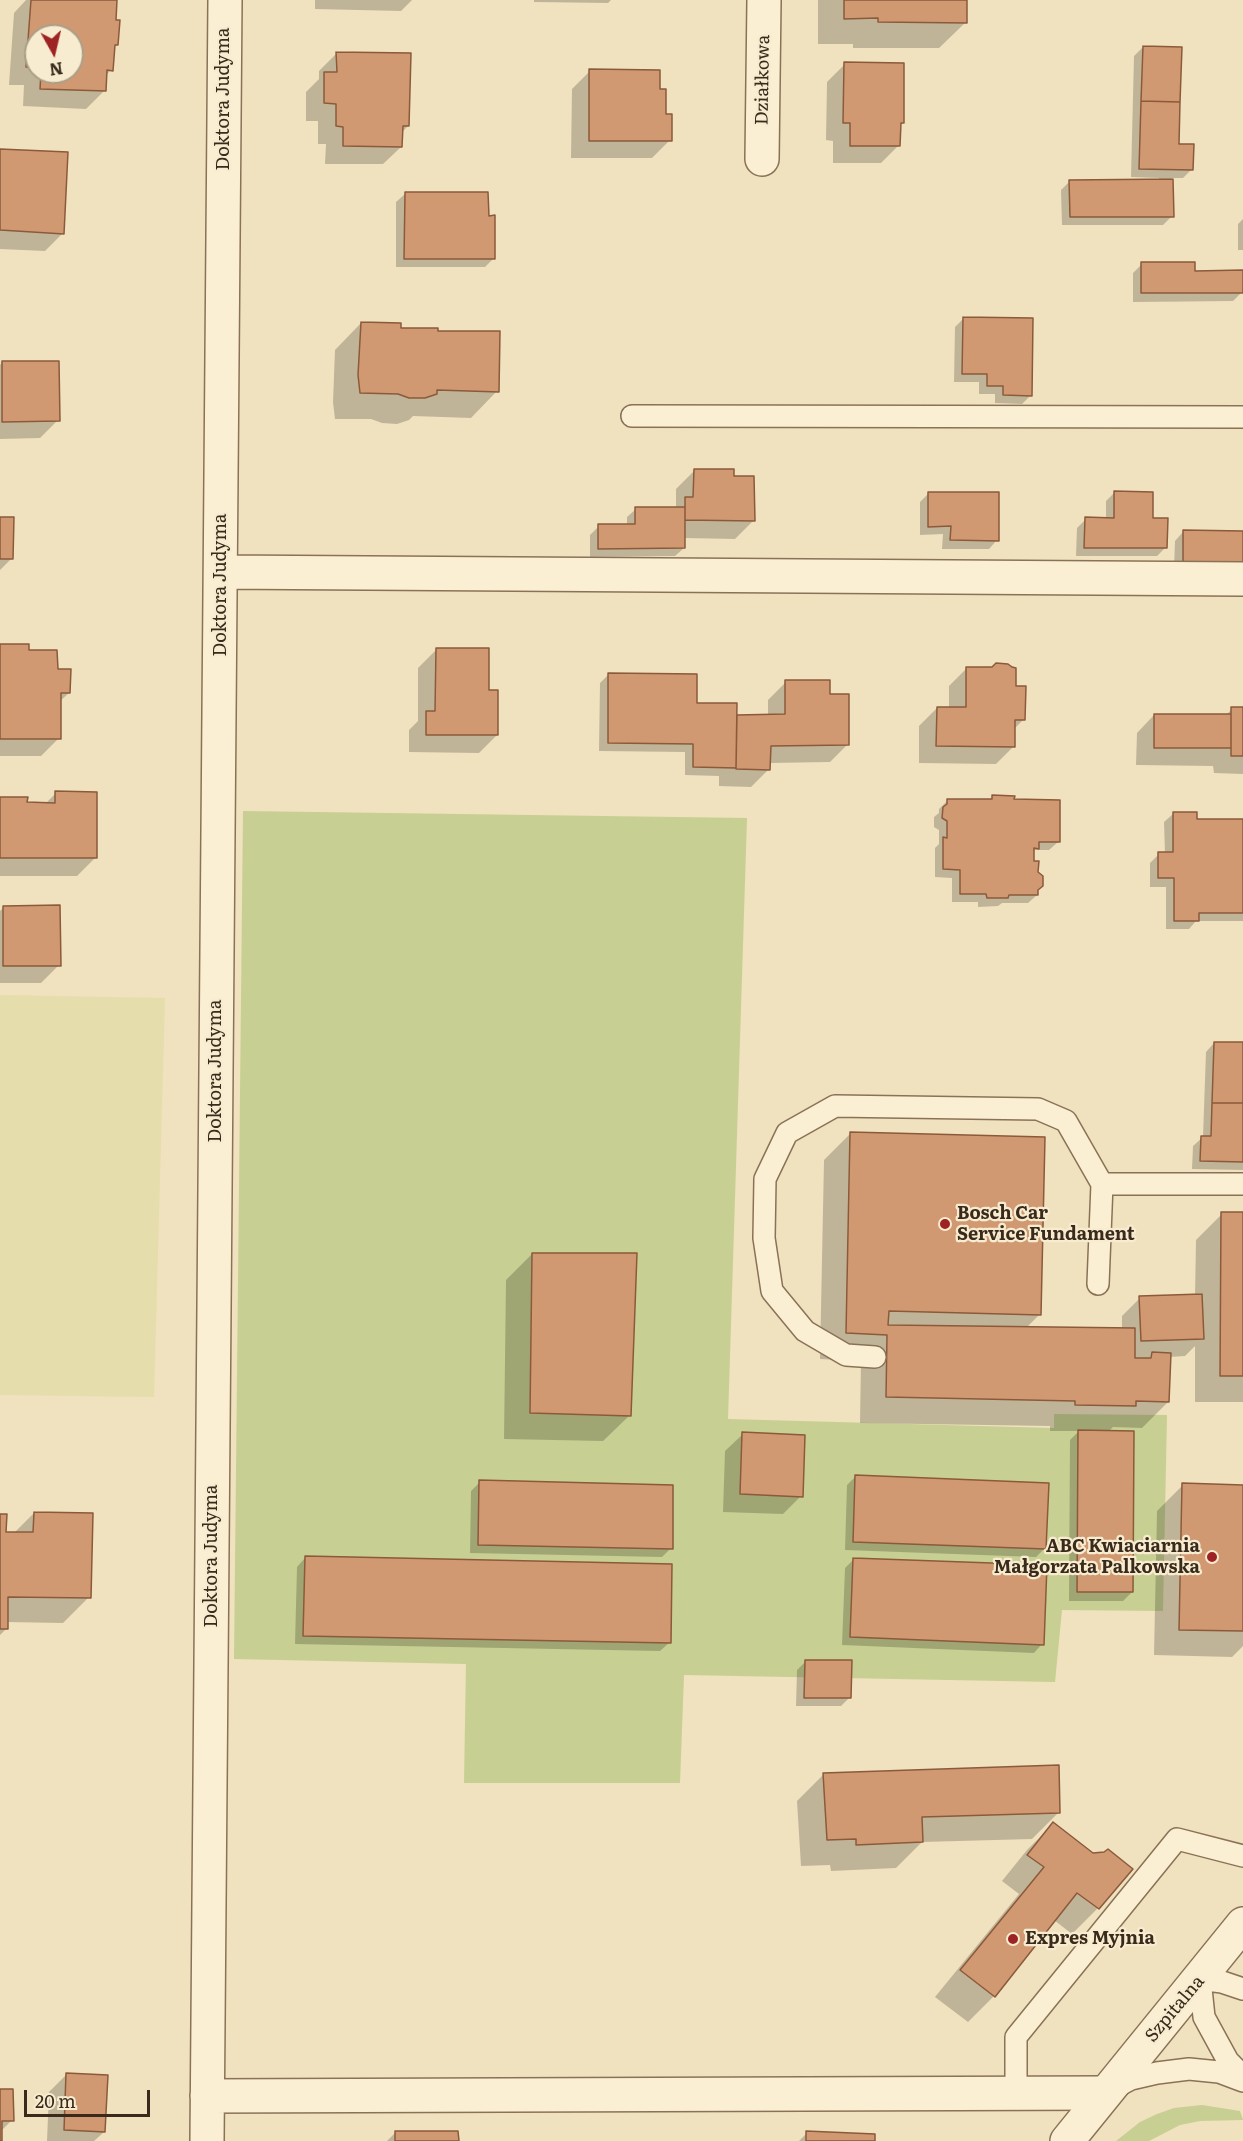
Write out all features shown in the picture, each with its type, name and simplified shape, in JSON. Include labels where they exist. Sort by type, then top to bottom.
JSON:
[{"type":"street","name":"Doktora Judyma","points":[[207,2141],[225,0]]},
{"type":"street","name":"Działkowa","points":[[762,159],[764,0]]},
{"type":"street","points":[[221,572],[1243,579]]},
{"type":"street","name":"Szpitalna","points":[[1067,2141],[1243,1924]]},
{"type":"street","points":[[207,2096],[1105,2093]]},
{"type":"lane","points":[[632,416],[1243,417]]},
{"type":"lane","points":[[875,1357],[846,1355],[805,1331],[772,1292],[764,1238],[765,1179],[787,1133],[835,1106],[1038,1109],[1066,1121],[1102,1184],[1098,1284]]},
{"type":"lane","points":[[1102,1184],[1243,1184]]},
{"type":"lane","points":[[1016,2093],[1016,2037],[1177,1839],[1243,1856]]},
{"type":"lane","points":[[1243,1989],[1222,1982],[1200,1979],[1204,2017],[1228,2061],[1243,2076]]},
{"type":"lane","points":[[1105,2093],[1131,2079],[1189,2069],[1219,2072],[1243,2081]]},
{"type":"shaded area","points":[[0,995],[165,998],[154,1397],[0,1395]]},
{"type":"green space","points":[[243,811],[747,818],[728,1419],[1054,1428],[1054,1414],[1167,1415],[1163,1611],[1062,1610],[1055,1682],[684,1675],[680,1783],[464,1783],[466,1664],[234,1659]]},
{"type":"green space","points":[[1202,2105],[1240,2111],[1243,2120],[1200,2121],[1180,2125],[1149,2141],[1116,2141],[1140,2122],[1157,2114],[1174,2108]]},
{"type":"building","points":[[31,0],[117,0],[116,20],[120,20],[118,45],[115,45],[113,71],[107,70],[106,91],[40,89],[40,84],[84,84],[84,24],[29,24]]},
{"type":"building","points":[[844,0],[967,0],[967,23],[878,22],[878,18],[844,19]]},
{"type":"building","points":[[1143,46],[1182,47],[1180,102],[1141,101]]},
{"type":"building","points":[[336,52],[411,53],[409,126],[403,126],[402,147],[343,146],[343,127],[336,126],[336,104],[324,103],[324,72],[337,72]]},
{"type":"building","points":[[844,62],[904,63],[904,123],[901,123],[900,146],[850,146],[850,123],[843,123]]},
{"type":"building","points":[[589,69],[660,70],[660,89],[666,89],[666,114],[672,114],[672,141],[589,141]]},
{"type":"building","points":[[1141,101],[1180,102],[1179,144],[1194,144],[1193,170],[1139,169]]},
{"type":"building","points":[[0,149],[68,152],[64,234],[0,230]]},
{"type":"building","points":[[1173,179],[1174,217],[1070,217],[1069,180]]},
{"type":"building","points":[[405,192],[488,192],[489,216],[495,215],[495,259],[404,259]]},
{"type":"building","points":[[1141,262],[1195,262],[1195,271],[1243,270],[1243,293],[1141,293]]},
{"type":"building","points":[[963,317],[1033,318],[1032,396],[1003,395],[1003,386],[987,386],[987,374],[962,374]]},
{"type":"building","points":[[361,322],[401,323],[401,328],[438,328],[438,331],[500,331],[499,392],[437,390],[437,394],[425,398],[409,398],[398,394],[360,393],[358,375]]},
{"type":"building","points":[[2,361],[59,361],[60,421],[2,422]]},
{"type":"building","points":[[694,469],[734,469],[734,476],[754,476],[755,521],[685,520],[685,497],[693,497]]},
{"type":"building","points":[[1114,491],[1153,492],[1153,518],[1168,518],[1167,548],[1084,548],[1085,517],[1114,518]]},
{"type":"building","points":[[928,492],[999,492],[999,541],[950,540],[951,526],[928,527]]},
{"type":"building","points":[[635,507],[685,507],[685,548],[598,549],[598,524],[635,524]]},
{"type":"building","points":[[0,517],[14,517],[13,559],[0,559]]},
{"type":"building","points":[[1183,530],[1243,531],[1243,562],[1183,562]]},
{"type":"building","points":[[0,644],[29,644],[29,650],[57,650],[58,669],[71,669],[70,693],[61,693],[61,739],[0,739]]},
{"type":"building","points":[[436,648],[489,648],[489,690],[498,690],[498,735],[426,735],[426,711],[435,711]]},
{"type":"building","points":[[996,663],[1008,664],[1016,668],[1016,686],[1026,686],[1025,720],[1015,720],[1015,747],[936,746],[937,707],[966,707],[966,667],[992,667]]},
{"type":"building","points":[[608,673],[697,674],[697,703],[737,703],[736,768],[693,767],[693,744],[608,743]]},
{"type":"building","points":[[785,680],[830,680],[830,694],[849,694],[849,745],[771,746],[770,770],[736,769],[737,715],[785,714]]},
{"type":"building","points":[[1231,707],[1243,707],[1243,756],[1231,756]]},
{"type":"building","points":[[1154,714],[1231,714],[1231,748],[1154,748]]},
{"type":"building","points":[[55,791],[97,792],[97,858],[0,858],[0,797],[28,797],[27,802],[55,803]]},
{"type":"building","points":[[992,795],[1015,796],[1014,799],[1060,800],[1060,842],[1039,842],[1039,849],[1034,848],[1034,861],[1039,861],[1038,872],[1043,876],[1043,886],[1038,890],[1038,895],[987,898],[986,894],[960,894],[960,870],[943,869],[943,837],[947,838],[947,821],[942,818],[943,807],[947,804],[947,799],[992,799]]},
{"type":"building","points":[[1173,812],[1197,812],[1197,819],[1243,819],[1243,913],[1199,913],[1199,921],[1174,921],[1174,878],[1158,878],[1158,852],[1173,852]]},
{"type":"building","points":[[60,905],[61,966],[3,966],[3,906]]},
{"type":"building","points":[[1214,1042],[1243,1042],[1243,1103],[1212,1103]]},
{"type":"building","points":[[1212,1103],[1243,1103],[1243,1162],[1200,1161],[1201,1136],[1211,1136]]},
{"type":"building","name":"Bosch Car Service Fundament","points":[[850,1132],[1045,1137],[1041,1315],[889,1311],[888,1325],[1135,1328],[1135,1358],[1151,1358],[1152,1352],[1171,1353],[1169,1402],[1136,1401],[1136,1406],[1075,1405],[1075,1401],[886,1397],[887,1335],[846,1333]]},
{"type":"building","points":[[1221,1212],[1243,1212],[1243,1376],[1220,1376]]},
{"type":"building","points":[[532,1253],[637,1253],[631,1416],[530,1413]]},
{"type":"building","points":[[1202,1294],[1204,1339],[1141,1341],[1139,1296]]},
{"type":"building","points":[[1078,1430],[1134,1431],[1133,1592],[1077,1592]]},
{"type":"building","points":[[742,1432],[805,1435],[803,1497],[740,1494]]},
{"type":"building","points":[[855,1475],[1049,1483],[1046,1549],[853,1542]]},
{"type":"building","points":[[479,1480],[673,1485],[673,1549],[478,1545]]},
{"type":"building","name":"ABC Kwiaciarnia Małgorzata Palkowska","points":[[1182,1483],[1243,1485],[1243,1631],[1179,1630]]},
{"type":"building","points":[[34,1512],[93,1513],[91,1598],[8,1597],[8,1629],[0,1629],[0,1514],[7,1514],[6,1532],[33,1532]]},
{"type":"building","points":[[305,1556],[672,1564],[671,1643],[303,1636]]},
{"type":"building","points":[[853,1558],[1047,1565],[1044,1645],[850,1637]]},
{"type":"building","points":[[805,1660],[852,1660],[851,1698],[804,1698]]},
{"type":"building","points":[[1059,1765],[1060,1813],[922,1817],[923,1842],[856,1845],[856,1839],[827,1840],[823,1773]]},
{"type":"building","name":"Expres Myjnia","points":[[1053,1822],[1093,1853],[1104,1852],[1108,1849],[1133,1869],[1099,1909],[1077,1893],[995,1997],[960,1970],[1044,1867],[1027,1855]]},
{"type":"building","points":[[66,2073],[108,2075],[105,2132],[64,2130]]},
{"type":"building","points":[[0,2089],[13,2089],[14,2121],[2,2121],[2,2141],[0,2141]]},
{"type":"building","points":[[395,2131],[458,2131],[459,2141],[395,2141]]},
{"type":"building","points":[[806,2131],[875,2134],[875,2141],[806,2141]]},
{"type":"place","name":"Bosch Car Service Fundament","points":[[945,1224]]},
{"type":"place","name":"ABC Kwiaciarnia Małgorzata Palkowska","points":[[1212,1557]]},
{"type":"place","name":"Expres Myjnia","points":[[1013,1939]]}]
